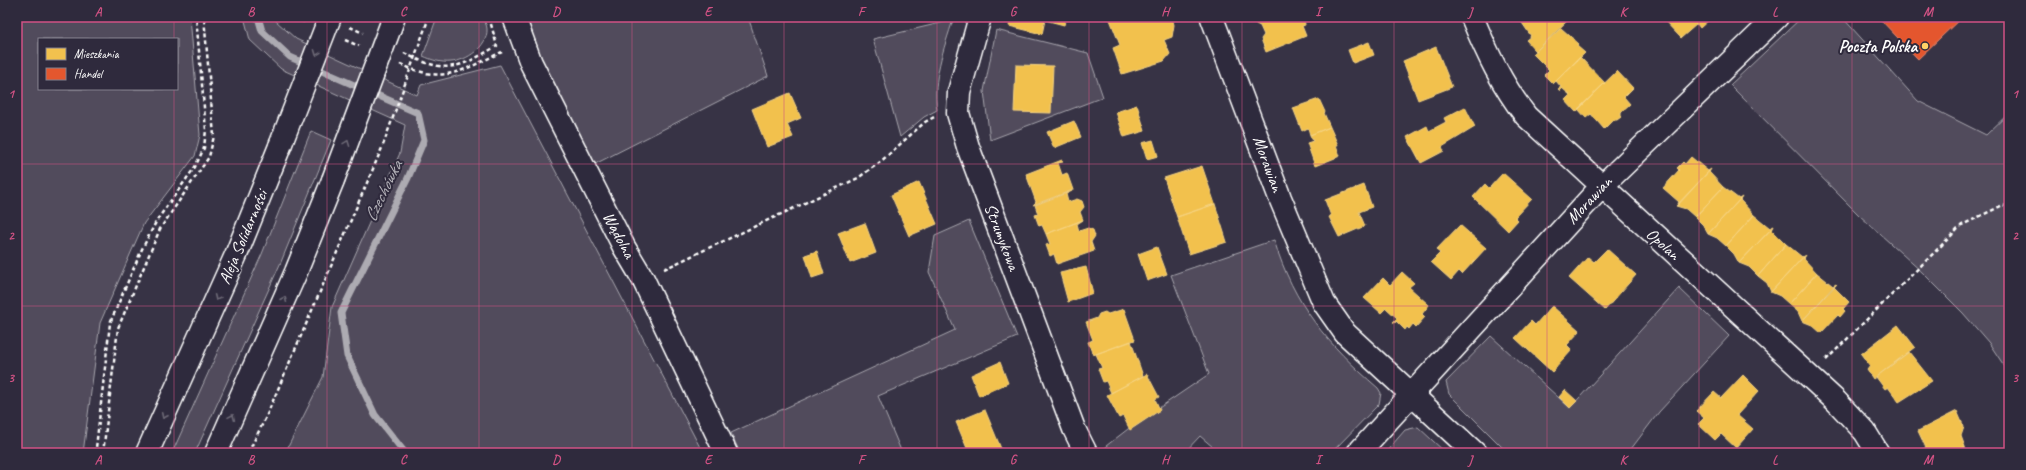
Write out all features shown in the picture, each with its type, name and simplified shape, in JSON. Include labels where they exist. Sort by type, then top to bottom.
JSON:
[{"type":"street","name":"Aleja Solidarności","points":[[147,453],[236,255],[330,17]]},
{"type":"street","points":[[216,453],[296,272],[333,180],[394,17]]},
{"type":"street","name":"Wądolna","points":[[514,17],[531,62],[624,247],[643,279],[726,453]]},
{"type":"street","name":"Strumykowa","points":[[980,17],[959,92],[958,113],[968,147],[1074,429],[1086,453]]},
{"type":"street","name":"Opolan","points":[[1472,17],[1487,54],[1511,96],[1526,116],[1601,187],[1836,401],[1865,432],[1878,453]]},
{"type":"street","name":"Morawian","points":[[1358,453],[1601,187],[1777,17]]},
{"type":"street","name":"Morawian","points":[[1212,18],[1283,204],[1324,303],[1345,333],[1475,453]]},
{"type":"path","points":[[93,453],[96,448],[110,323],[142,249],[157,220],[195,167],[204,148],[206,130],[196,17]]},
{"type":"path","points":[[103,453],[118,328],[160,229],[209,157],[214,136],[204,17]]},
{"type":"path","points":[[298,17],[301,21]]},
{"type":"path","points":[[248,453],[269,410],[382,148],[429,17]]},
{"type":"path","points":[[420,62],[438,67],[457,66],[497,46],[489,17]]},
{"type":"path","points":[[643,279],[858,178],[879,163],[925,122],[946,112],[958,113]]},
{"type":"path","points":[[1826,361],[1962,226],[2003,205],[2009,207]]},
{"type":"shaded area","points":[[17,17],[190,17],[200,135],[195,156],[144,223],[100,323],[83,453],[17,453]]},
{"type":"shaded area","points":[[244,17],[275,17],[276,21],[296,39],[417,95],[421,85],[500,65],[703,453],[285,453],[323,377],[332,307],[400,153],[405,125],[281,69],[250,40]]},
{"type":"shaded area","points":[[437,17],[483,17],[487,26],[484,42],[475,52],[457,61],[440,62],[423,56]]},
{"type":"shaded area","points":[[524,17],[748,17],[768,76],[593,165],[543,64]]},
{"type":"shaded area","points":[[1802,17],[1842,17],[1918,101],[1986,135],[2009,113],[2009,373],[1989,343],[1963,313],[1923,273],[1859,215],[1730,85]]},
{"type":"shaded area","points":[[953,20],[937,76],[937,110],[924,117],[900,137],[873,39]]},
{"type":"shaded area","points":[[996,30],[1088,53],[1103,97],[990,140],[984,91]]},
{"type":"shaded area","points":[[311,131],[331,140],[281,262],[195,453],[172,453],[262,254]]},
{"type":"shaded area","points":[[969,221],[1017,337],[878,396],[902,453],[740,453],[731,433],[955,330],[929,272],[935,236]]},
{"type":"shaded area","points":[[1274,240],[1282,263],[1302,304],[1328,339],[1378,388],[1381,393],[1379,404],[1331,453],[1220,453],[1200,436],[1184,453],[1110,453],[1106,446],[1128,429],[1209,374],[1171,275]]},
{"type":"shaded area","points":[[1679,288],[1729,336],[1659,412],[1628,453],[1508,453],[1449,394],[1446,382],[1491,336],[1570,408]]},
{"type":"shaded area","points":[[1418,427],[1446,453],[1385,453],[1405,430]]},
{"type":"building: Mieszkania","points":[[1011,17],[1066,17],[1064,25],[1045,20],[1042,34],[1009,26]]},
{"type":"building: Mieszkania","points":[[1109,17],[1172,17],[1174,25],[1172,37],[1164,40],[1170,54],[1164,61],[1122,74],[1113,48],[1120,45]]},
{"type":"building: Mieszkania","points":[[1253,17],[1304,17],[1305,25],[1302,26],[1306,36],[1266,52],[1261,39],[1264,35],[1260,26],[1256,24]]},
{"type":"building: Mieszkania","points":[[1518,17],[1570,18],[1536,51],[1526,40],[1531,36]]},
{"type":"building: Mieszkania","points":[[1661,17],[1712,17],[1700,28],[1697,24],[1681,38]]},
{"type":"building: Mieszkania","points":[[1561,28],[1579,44],[1577,46],[1585,53],[1553,84],[1544,75],[1549,70],[1533,54]]},
{"type":"building: Mieszkania","points":[[1369,42],[1374,55],[1353,63],[1348,50]]},
{"type":"building: Mieszkania","points":[[1436,47],[1452,87],[1418,100],[1403,61]]},
{"type":"building: Mieszkania","points":[[1580,57],[1605,83],[1576,112],[1565,100],[1570,95],[1562,88],[1560,91],[1558,89],[1561,87],[1556,81]]},
{"type":"building: Mieszkania","points":[[1016,65],[1053,66],[1051,113],[1014,112]]},
{"type":"building: Mieszkania","points":[[1617,71],[1633,88],[1624,97],[1630,104],[1621,112],[1621,117],[1617,120],[1613,120],[1604,129],[1591,114],[1586,118],[1578,109]]},
{"type":"building: Mieszkania","points":[[790,93],[801,118],[787,124],[793,137],[767,147],[752,109]]},
{"type":"building: Mieszkania","points":[[1319,99],[1330,127],[1310,135],[1308,128],[1302,131],[1293,108]]},
{"type":"building: Mieszkania","points":[[1137,105],[1145,131],[1124,137],[1116,112]]},
{"type":"building: Mieszkania","points":[[1465,107],[1475,127],[1442,147],[1444,151],[1421,163],[1407,137],[1427,126],[1429,131],[1446,122],[1444,118]]},
{"type":"building: Mieszkania","points":[[1074,121],[1081,137],[1054,148],[1047,132]]},
{"type":"building: Mieszkania","points":[[1330,127],[1338,145],[1336,145],[1340,156],[1315,166],[1307,143],[1313,141],[1310,135]]},
{"type":"building: Mieszkania","points":[[1153,140],[1158,156],[1147,159],[1142,143]]},
{"type":"building: Mieszkania","points":[[1691,157],[1708,171],[1711,169],[1677,206],[1679,202],[1663,188],[1679,170],[1677,168],[1683,162],[1685,164]]},
{"type":"building: Mieszkania","points":[[1062,160],[1063,162],[1058,163],[1062,175],[1067,173],[1073,190],[1033,205],[1036,202],[1026,174]]},
{"type":"building: Mieszkania","points":[[1202,166],[1215,204],[1177,217],[1164,178]]},
{"type":"building: Mieszkania","points":[[1711,169],[1709,172],[1723,187],[1695,217],[1686,209],[1676,206]]},
{"type":"building: Mieszkania","points":[[1503,173],[1532,199],[1515,217],[1518,220],[1508,231],[1473,197],[1485,184],[1489,188]]},
{"type":"building: Mieszkania","points":[[919,182],[937,224],[909,236],[891,195]]},
{"type":"building: Mieszkania","points":[[1364,185],[1372,207],[1359,212],[1365,226],[1339,237],[1329,217],[1331,216],[1325,200]]},
{"type":"building: Mieszkania","points":[[1723,187],[1739,199],[1742,197],[1708,234],[1703,225],[1695,217]]},
{"type":"building: Mieszkania","points":[[1072,191],[1066,194],[1068,202],[1077,199],[1082,201],[1084,207],[1080,212],[1083,220],[1046,234],[1042,225],[1039,226],[1035,215],[1038,214],[1035,205]]},
{"type":"building: Mieszkania","points":[[1742,197],[1740,200],[1754,215],[1726,246],[1717,238],[1708,234]]},
{"type":"building: Mieszkania","points":[[1215,204],[1227,242],[1189,254],[1177,217]]},
{"type":"building: Mieszkania","points":[[1754,215],[1770,228],[1774,226],[1739,263],[1734,254],[1726,246]]},
{"type":"building: Mieszkania","points":[[1083,220],[1077,224],[1079,231],[1088,228],[1093,230],[1095,236],[1091,242],[1094,251],[1057,264],[1054,254],[1050,256],[1046,245],[1050,244],[1046,234]]},
{"type":"building: Mieszkania","points":[[865,223],[876,253],[850,263],[838,233]]},
{"type":"building: Mieszkania","points":[[1460,225],[1486,248],[1462,274],[1459,271],[1451,280],[1431,262],[1440,253],[1436,250]]},
{"type":"building: Mieszkania","points":[[1774,226],[1772,230],[1786,244],[1758,276],[1749,267],[1739,263]]},
{"type":"building: Mieszkania","points":[[1786,244],[1802,257],[1805,255],[1771,292],[1767,283],[1758,276]]},
{"type":"building: Mieszkania","points":[[1157,247],[1167,274],[1147,281],[1138,254]]},
{"type":"building: Mieszkania","points":[[1607,249],[1636,275],[1605,310],[1569,278],[1588,257],[1594,262]]},
{"type":"building: Mieszkania","points":[[817,251],[824,274],[812,278],[805,255]]},
{"type":"building: Mieszkania","points":[[1805,255],[1803,258],[1817,273],[1789,304],[1780,296],[1771,292]]},
{"type":"building: Mieszkania","points":[[1086,267],[1093,293],[1068,302],[1060,273]]},
{"type":"building: Mieszkania","points":[[1402,272],[1414,283],[1409,287],[1429,305],[1422,314],[1425,317],[1416,327],[1413,324],[1409,329],[1407,327],[1405,330],[1396,321],[1395,323],[1393,322],[1397,318],[1386,308],[1381,313],[1364,298],[1383,278],[1390,285]]},
{"type":"building: Mieszkania","points":[[1817,273],[1833,286],[1836,284],[1802,321],[1798,312],[1789,304]]},
{"type":"building: Mieszkania","points":[[1834,287],[1849,302],[1843,309],[1845,311],[1840,317],[1838,315],[1821,333],[1812,325],[1802,321]]},
{"type":"building: Mieszkania","points":[[1552,306],[1580,331],[1567,345],[1572,350],[1552,372],[1515,338],[1531,321],[1535,325]]},
{"type":"building: Mieszkania","points":[[1124,309],[1135,340],[1093,355],[1088,342],[1093,340],[1086,322],[1097,318],[1099,314],[1105,312],[1108,314]]},
{"type":"building: Mieszkania","points":[[1898,325],[1915,347],[1873,379],[1867,370],[1870,366],[1861,354]]},
{"type":"building: Mieszkania","points":[[1131,341],[1143,376],[1111,393],[1106,381],[1103,382],[1098,369],[1102,368],[1096,354]]},
{"type":"building: Mieszkania","points":[[1909,352],[1932,381],[1899,402],[1888,387],[1885,389],[1876,377]]},
{"type":"building: Mieszkania","points":[[1000,362],[1008,383],[979,396],[971,375]]},
{"type":"building: Mieszkania","points":[[1147,374],[1159,397],[1155,399],[1160,410],[1130,430],[1123,416],[1119,418],[1107,395]]},
{"type":"building: Mieszkania","points":[[1743,375],[1759,391],[1737,415],[1753,429],[1736,448],[1721,434],[1715,440],[1698,424],[1704,418],[1696,411],[1714,392],[1721,398]]},
{"type":"building: Mieszkania","points":[[1565,390],[1577,401],[1570,408],[1559,397]]},
{"type":"building: Mieszkania","points":[[985,410],[1002,451],[997,453],[969,453],[956,422]]},
{"type":"building: Mieszkania","points":[[1957,411],[1964,427],[1961,436],[1965,447],[1951,453],[1920,453],[1919,451],[1926,448],[1918,431]]},
{"type":"building: Mieszkania","points":[[1965,447],[1967,453],[1951,453]]},
{"type":"building: Handel","points":[[1878,17],[1962,17],[1918,59]]},
{"type":"waterway","name":"Czechówka","points":[[258,17],[262,31],[290,57],[418,113],[424,140],[408,178],[341,313],[347,356],[375,415],[405,453]]},
{"type":"place","name":"Poczta Polska","points":[[1925,46]]}]
